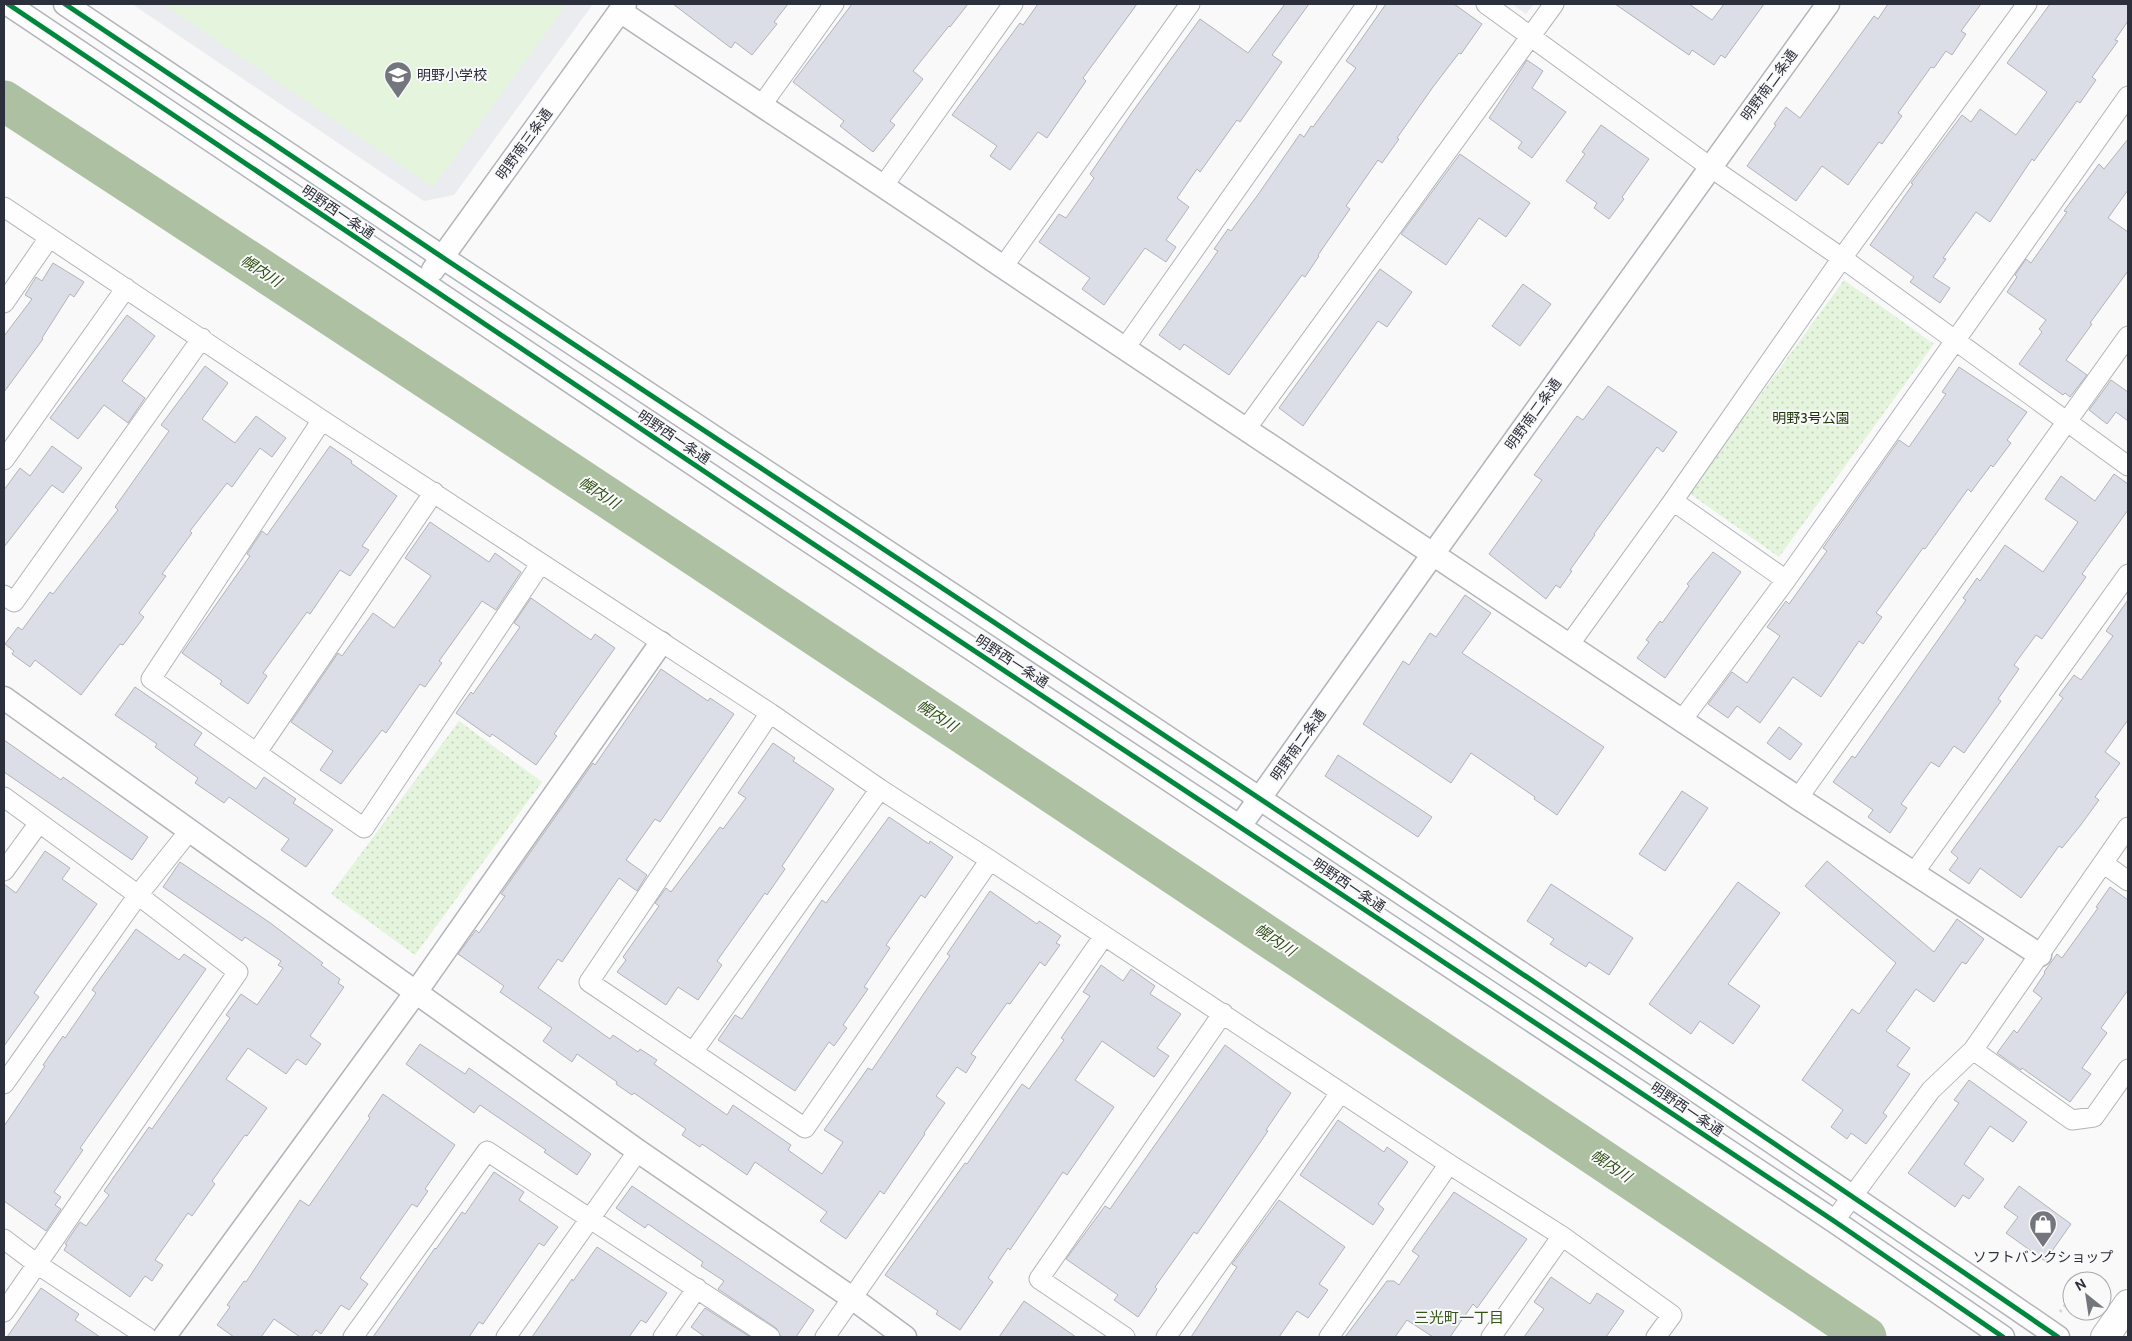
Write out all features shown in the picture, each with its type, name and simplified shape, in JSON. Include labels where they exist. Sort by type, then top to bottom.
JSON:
[{"type":"highway","points":[[2105,1337],[2128,1304]]},
{"type":"street","name":"明野西一条通","points":[[8,4],[1834,1221],[2004,1337]]},
{"type":"street","name":"明野西一条通","points":[[65,4],[442,258],[1260,799],[1853,1196],[2058,1337]]},
{"type":"street","points":[[761,106],[834,4]]},
{"type":"street","points":[[884,185],[1013,4]]},
{"type":"street","points":[[1003,267],[1190,4]]},
{"type":"street","points":[[1125,348],[1367,4]]},
{"type":"street","points":[[1486,4],[1710,167],[1956,339],[2128,466]]},
{"type":"street","points":[[1246,429],[1554,4]]},
{"type":"street","name":"明野南二条通","points":[[1240,826],[1828,4]]},
{"type":"street","points":[[1569,645],[1673,501],[1842,258],[2027,4]]},
{"type":"street","name":"明野南三条通","points":[[424,283],[622,7]]},
{"type":"street","points":[[622,7],[761,106],[884,185],[1003,267],[1798,798],[2040,955]]},
{"type":"street","points":[[1682,720],[1786,580],[2128,96]]},
{"type":"street","points":[[4,207],[322,420],[770,713],[880,789],[1562,1236],[1672,1315],[1656,1337]]},
{"type":"street","points":[[4,303],[50,238]]},
{"type":"street","points":[[4,460],[126,288]]},
{"type":"street","points":[[1798,798],[2128,336]]},
{"type":"street","points":[[4,595],[14,602],[202,338]]},
{"type":"street","points":[[322,420],[151,679],[364,828],[541,563]]},
{"type":"street","points":[[257,752],[434,492]]},
{"type":"street","points":[[1673,501],[1786,580]]},
{"type":"street","points":[[1913,874],[2128,574]]},
{"type":"street","points":[[164,1337],[416,992],[661,643]]},
{"type":"street","points":[[4,698],[638,1151],[852,1298],[905,1337]]},
{"type":"street","points":[[770,713],[589,982],[805,1128],[990,860]]},
{"type":"street","points":[[693,1052],[880,789]]},
{"type":"street","points":[[4,797],[138,895],[238,972],[4,1312]]},
{"type":"street","points":[[4,871],[38,822]]},
{"type":"street","points":[[1834,1221],[1931,1090],[1973,1050],[2128,826]]},
{"type":"street","points":[[4,1084],[138,895],[190,830]]},
{"type":"street","points":[[2103,863],[2128,881]]},
{"type":"street","points":[[825,1337],[1104,936]]},
{"type":"street","points":[[1125,1337],[1038,1279],[1223,1013]]},
{"type":"street","points":[[1973,1050],[2072,1120],[2094,1117],[2128,1069]]},
{"type":"street","points":[[1166,1337],[1340,1092]]},
{"type":"street","points":[[353,1337],[487,1151],[591,1217],[770,1337]]},
{"type":"street","points":[[506,1337],[638,1151]]},
{"type":"street","points":[[1328,1337],[1450,1164]]},
{"type":"street","points":[[1491,1337],[1562,1236]]},
{"type":"street","points":[[4,1239],[37,1264],[148,1337]]},
{"type":"street","points":[[663,1337],[697,1288]]},
{"type":"shaded area","name":"明野小学校","points":[[132,4],[593,4],[454,195],[424,201]]},
{"type":"shaded area","points":[[1512,4],[1534,4],[1526,14]]},
{"type":"green space","name":"明野小学校","points":[[163,4],[567,4],[433,187]]},
{"type":"green space","name":"明野3号公園","points":[[1844,280],[1934,344],[1779,557],[1689,493]]},
{"type":"green space","points":[[459,721],[542,782],[415,955],[331,894]]},
{"type":"building","points":[[673,4],[788,4],[774,22],[777,24],[752,55],[735,42],[731,48]]},
{"type":"building","points":[[852,4],[968,4],[913,71],[923,79],[890,121],[895,125],[873,152],[840,126],[844,121],[793,82]]},
{"type":"building","points":[[1038,4],[1137,4],[1083,78],[1086,81],[1047,138],[1038,132],[1010,170],[990,156],[997,146],[952,115],[1020,23],[1023,25]]},
{"type":"building","points":[[1285,4],[1309,4],[1272,55],[1282,62],[1240,122],[1237,120],[1200,172],[1197,169],[1177,198],[1189,207],[1166,240],[1176,247],[1166,262],[1145,248],[1104,305],[1082,289],[1090,278],[1039,242],[1059,214],[1066,218],[1094,178],[1090,174],[1200,19],[1248,53]]},
{"type":"building","points":[[1386,4],[1454,4],[1482,24],[1461,54],[1459,53],[1433,87],[1382,163],[1378,160],[1346,206],[1350,209],[1305,277],[1302,275],[1229,375],[1184,344],[1180,350],[1159,335],[1218,251],[1214,249],[1228,229],[1231,231],[1300,134],[1304,137],[1311,126],[1313,127],[1356,68],[1346,61]]},
{"type":"building","points":[[1615,4],[1689,4],[1712,20],[1724,4],[1764,4],[1725,58],[1721,55],[1714,65],[1692,50],[1689,55]]},
{"type":"building","points":[[1888,4],[1981,4],[1961,31],[1966,34],[1952,55],[1946,51],[1934,68],[1931,67],[1898,113],[1902,116],[1882,144],[1879,142],[1848,185],[1822,166],[1796,201],[1747,166],[1776,125],[1774,124],[1786,107],[1800,118],[1874,16],[1878,19]]},
{"type":"building","points":[[2050,4],[2128,4],[2128,21],[2115,40],[2118,41],[2092,77],[2096,80],[2080,103],[2077,101],[2034,161],[2032,159],[1990,222],[1976,212],[1943,258],[1946,259],[1933,277],[1950,288],[1940,303],[1910,282],[1914,277],[1870,245],[1913,184],[1911,183],[1962,115],[1971,122],[1980,109],[2016,135],[2047,92],[2007,63]]},
{"type":"building","points":[[1527,60],[1543,71],[1532,88],[1566,112],[1532,158],[1518,148],[1522,142],[1489,118]]},
{"type":"building","points":[[1601,125],[1649,159],[1609,219],[1594,208],[1597,203],[1566,181],[1585,154],[1582,152]]},
{"type":"building","points":[[2128,139],[2128,190],[2108,218],[2128,232],[2128,271],[2066,360],[2087,375],[2070,397],[2065,393],[2063,395],[2019,364],[2042,332],[2039,329],[2046,320],[2007,292],[2017,277],[2015,275],[2026,259],[2031,263],[2067,212],[2064,211],[2099,164],[2104,169]]},
{"type":"building","points":[[1460,154],[1530,203],[1506,237],[1479,218],[1446,265],[1401,234]]},
{"type":"building","points":[[53,263],[84,282],[74,297],[70,294],[43,339],[4,392],[4,336],[32,299],[25,295],[36,277],[42,281]]},
{"type":"building","points":[[1380,269],[1412,292],[1387,327],[1378,321],[1303,426],[1279,408]]},
{"type":"building","points":[[1523,284],[1551,304],[1520,346],[1492,326]]},
{"type":"building","points":[[127,315],[155,336],[122,381],[145,398],[128,423],[104,405],[78,439],[50,418]]},
{"type":"building","points":[[205,366],[228,383],[202,419],[235,443],[256,416],[286,438],[272,457],[260,448],[232,487],[227,483],[190,531],[192,533],[162,574],[166,576],[139,613],[144,617],[123,645],[120,644],[81,695],[35,660],[30,667],[12,654],[14,651],[5,644],[18,627],[22,630],[50,592],[53,594],[118,510],[115,507],[169,431],[161,425]]},
{"type":"building","points":[[1959,367],[2027,412],[2007,440],[2011,443],[1993,467],[1991,465],[1971,492],[1968,489],[1876,613],[1882,617],[1863,644],[1859,641],[1821,697],[1793,677],[1760,723],[1737,706],[1728,718],[1708,704],[1732,672],[1747,683],[1780,636],[1767,627],[1786,601],[1789,604],[1827,551],[1823,548],[1899,440],[1909,447],[1946,394],[1942,392]]},
{"type":"building","points":[[2111,380],[2128,392],[2128,421],[2116,412],[2107,424],[2089,410]]},
{"type":"building","points":[[1608,386],[1677,432],[1663,452],[1657,447],[1594,534],[1560,588],[1556,585],[1546,599],[1489,554],[1542,480],[1534,475],[1577,416],[1583,420]]},
{"type":"building","points":[[52,446],[82,468],[63,493],[52,485],[4,547],[4,490],[20,468],[30,476]]},
{"type":"building","points":[[330,446],[397,496],[362,546],[369,550],[350,576],[340,570],[310,614],[307,612],[263,673],[267,676],[248,704],[220,684],[222,681],[182,653],[250,556],[247,554],[262,531],[267,535]]},
{"type":"building","points":[[2114,474],[2128,484],[2128,510],[2082,574],[2086,577],[2042,639],[2036,635],[2014,665],[2019,669],[1998,699],[2001,701],[1964,753],[1954,746],[1939,767],[1931,762],[1901,804],[1907,808],[1890,833],[1868,817],[1873,810],[1833,782],[1852,756],[1855,758],[1966,600],[1963,598],[1977,578],[1980,581],[2005,545],[2043,572],[2078,522],[2045,499],[2061,476],[2095,501]]},
{"type":"building","points":[[430,522],[489,562],[495,553],[521,572],[496,610],[482,601],[439,661],[442,663],[425,687],[420,684],[386,733],[382,730],[341,784],[320,770],[333,751],[291,722],[338,653],[342,656],[373,613],[394,628],[431,576],[405,558]]},
{"type":"building","points":[[1713,552],[1741,572],[1665,678],[1637,658],[1649,642],[1646,640],[1660,621],[1662,623],[1689,586],[1687,584]]},
{"type":"building","points":[[1465,595],[1491,613],[1462,653],[1604,747],[1557,815],[1534,799],[1535,797],[1471,753],[1451,783],[1363,724],[1403,661],[1409,665],[1430,633],[1436,637]]},
{"type":"building","points":[[531,598],[591,640],[595,634],[615,648],[554,734],[557,736],[536,765],[492,734],[490,737],[456,713],[471,692],[473,694],[520,627],[514,623]]},
{"type":"building","points":[[2128,600],[2128,720],[2105,752],[2120,763],[2095,797],[2099,800],[2080,826],[2062,848],[2059,846],[2021,898],[1980,868],[1969,884],[1949,870],[1958,858],[1951,852],[2063,698],[2059,695],[2074,675],[2081,680],[2113,636],[2106,631]]},
{"type":"building","points":[[661,669],[708,701],[710,698],[734,714],[660,822],[655,819],[626,860],[647,875],[637,891],[619,878],[562,962],[558,959],[538,988],[610,1039],[613,1035],[638,1052],[640,1049],[657,1060],[654,1064],[727,1115],[733,1105],[791,1145],[788,1150],[822,1174],[843,1142],[824,1130],[868,1068],[872,1070],[950,956],[947,954],[990,891],[1037,924],[1039,921],[1061,936],[1056,943],[1060,945],[1045,966],[1040,962],[1010,1004],[1007,1003],[971,1054],[976,1057],[966,1073],[957,1067],[936,1096],[945,1103],[884,1194],[880,1191],[846,1239],[820,1221],[827,1212],[755,1162],[747,1175],[702,1144],[700,1147],[682,1135],[686,1129],[634,1093],[632,1095],[616,1084],[617,1082],[577,1054],[572,1062],[543,1041],[552,1028],[500,992],[504,986],[458,954],[476,930],[479,933],[505,896],[501,894],[593,763],[595,765]]},
{"type":"building","points":[[135,687],[202,733],[194,745],[256,789],[264,777],[296,799],[293,803],[333,830],[306,867],[281,850],[289,839],[229,797],[224,803],[195,783],[198,778],[155,747],[157,744],[115,715]]},
{"type":"building","points":[[1779,727],[1802,744],[1790,760],[1767,743]]},
{"type":"building","points":[[4,740],[61,780],[63,777],[148,837],[132,860],[4,772]]},
{"type":"building","points":[[773,743],[795,758],[793,761],[834,789],[782,866],[785,869],[767,895],[765,893],[717,961],[722,965],[698,1000],[678,987],[666,1005],[617,972],[626,960],[623,957],[659,906],[655,903],[666,888],[671,892],[720,827],[723,829],[746,798],[738,793]]},
{"type":"building","points":[[1338,755],[1432,817],[1418,837],[1325,776]]},
{"type":"building","points":[[1682,791],[1708,808],[1665,871],[1639,854]]},
{"type":"building","points":[[889,817],[929,844],[930,841],[953,857],[925,898],[921,895],[886,945],[890,948],[864,987],[868,989],[843,1025],[847,1028],[834,1046],[829,1042],[795,1091],[718,1040],[735,1015],[742,1019],[822,900],[826,903]]},
{"type":"building","points":[[45,851],[70,868],[62,879],[97,904],[34,993],[39,997],[4,1046],[4,884],[16,893]]},
{"type":"building","points":[[1827,861],[1934,952],[1957,919],[1984,939],[1966,964],[1962,962],[1934,1002],[1916,989],[1886,1031],[1910,1048],[1897,1066],[1910,1074],[1883,1113],[1887,1116],[1866,1144],[1851,1133],[1847,1139],[1831,1127],[1843,1110],[1802,1080],[1852,1009],[1859,1014],[1896,963],[1805,886]]},
{"type":"building","points":[[180,862],[269,922],[323,963],[321,965],[340,979],[338,983],[344,987],[310,1036],[321,1044],[306,1065],[297,1059],[286,1074],[248,1048],[226,1079],[267,1108],[212,1181],[215,1184],[192,1216],[188,1213],[155,1260],[163,1265],[152,1281],[145,1276],[130,1297],[64,1250],[67,1245],[65,1244],[80,1222],[86,1226],[109,1195],[104,1191],[149,1127],[152,1129],[230,1018],[226,1015],[241,994],[257,1005],[283,968],[278,965],[281,961],[245,937],[242,941],[163,887]]},
{"type":"building","points":[[1738,882],[1780,913],[1728,984],[1760,1006],[1733,1044],[1700,1021],[1691,1034],[1649,1004]]},
{"type":"building","points":[[1551,884],[1633,938],[1609,975],[1589,962],[1586,967],[1550,944],[1554,939],[1527,921]]},
{"type":"building","points":[[2110,887],[2128,900],[2128,990],[2101,1028],[2107,1033],[2082,1068],[2091,1074],[2070,1102],[1997,1053],[2014,1030],[2017,1033],[2042,998],[2033,991],[2044,972],[2057,954],[2062,958],[2098,908],[2096,907]]},
{"type":"building","points":[[136,929],[179,960],[184,954],[206,969],[80,1148],[83,1150],[54,1192],[61,1197],[55,1205],[61,1209],[46,1231],[4,1201],[4,1126],[63,1036],[65,1038],[96,993],[92,990]]},
{"type":"building","points":[[1101,965],[1123,981],[1131,969],[1155,986],[1150,994],[1181,1014],[1157,1048],[1169,1056],[1154,1077],[1102,1041],[1075,1080],[1114,1107],[1067,1175],[1063,1172],[1010,1250],[1008,1248],[988,1278],[993,1282],[960,1330],[936,1314],[938,1311],[885,1275],[965,1163],[967,1164],[1022,1084],[1029,1089],[1064,1040],[1061,1038],[1090,996],[1083,992]]},
{"type":"building","points":[[420,1044],[465,1074],[469,1068],[591,1154],[577,1175],[544,1152],[546,1150],[480,1105],[474,1113],[406,1064]]},
{"type":"building","points":[[1225,1045],[1291,1093],[1266,1130],[1268,1131],[1197,1234],[1194,1232],[1155,1287],[1157,1289],[1138,1317],[1114,1300],[1118,1295],[1066,1259],[1105,1206],[1110,1209]]},
{"type":"building","points":[[1969,1080],[2027,1122],[2013,1142],[1990,1126],[1964,1164],[1984,1179],[1969,1199],[1963,1195],[1955,1207],[1908,1173],[1959,1103],[1954,1100]]},
{"type":"building","points":[[383,1094],[455,1145],[425,1189],[428,1191],[417,1207],[412,1204],[360,1278],[368,1284],[349,1310],[341,1305],[321,1334],[316,1330],[311,1337],[300,1337],[274,1319],[261,1337],[234,1337],[217,1325],[230,1307],[227,1305],[244,1281],[246,1282],[300,1200],[309,1206],[370,1118],[368,1116]]},
{"type":"building","points":[[1338,1120],[1384,1152],[1387,1147],[1408,1162],[1378,1204],[1384,1209],[1373,1225],[1300,1175]]},
{"type":"building","points":[[494,1172],[524,1192],[519,1200],[558,1227],[544,1246],[539,1243],[483,1324],[479,1322],[469,1337],[373,1337],[435,1248],[462,1212],[465,1214]]},
{"type":"building","points":[[632,1186],[814,1310],[796,1337],[781,1337],[776,1328],[718,1289],[724,1281],[701,1266],[703,1262],[648,1224],[645,1228],[616,1208]]},
{"type":"building","points":[[2019,1186],[2071,1224],[2045,1261],[2006,1233],[2018,1217],[2004,1207]]},
{"type":"building","points":[[1454,1192],[1527,1239],[1477,1308],[1473,1304],[1450,1337],[1433,1337],[1407,1320],[1395,1337],[1345,1337],[1387,1281],[1394,1281],[1399,1285],[1419,1256],[1412,1251]]},
{"type":"building","points":[[1279,1200],[1345,1247],[1319,1284],[1328,1290],[1308,1318],[1297,1311],[1279,1337],[1191,1337],[1237,1267],[1232,1264]]},
{"type":"building","points":[[597,1247],[667,1293],[646,1323],[641,1320],[629,1337],[532,1337],[572,1279],[573,1281]]},
{"type":"building","points":[[1551,1277],[1590,1304],[1597,1293],[1624,1311],[1606,1337],[1524,1337],[1544,1309],[1534,1302]]},
{"type":"building","points":[[41,1288],[79,1314],[75,1320],[100,1337],[7,1337]]},
{"type":"building","points":[[1024,1301],[1076,1337],[999,1337]]},
{"type":"building","points":[[705,1308],[750,1337],[705,1337],[691,1327]]},
{"type":"waterway","name":"幌内川","points":[[4,101],[471,407],[937,716],[1866,1337]]},
{"type":"cycle path","points":[[8,4],[744,498],[1834,1221],[2003,1337]]},
{"type":"cycle path","points":[[65,4],[397,227],[1456,929],[2058,1337]]},
{"type":"place","name":"明野小学校","points":[[398,99]]},
{"type":"place","name":"ソフトバンクショップ","points":[[2043,1248]]},
{"type":"district","name":"三光町一丁目","points":[[1459,1318]]}]
